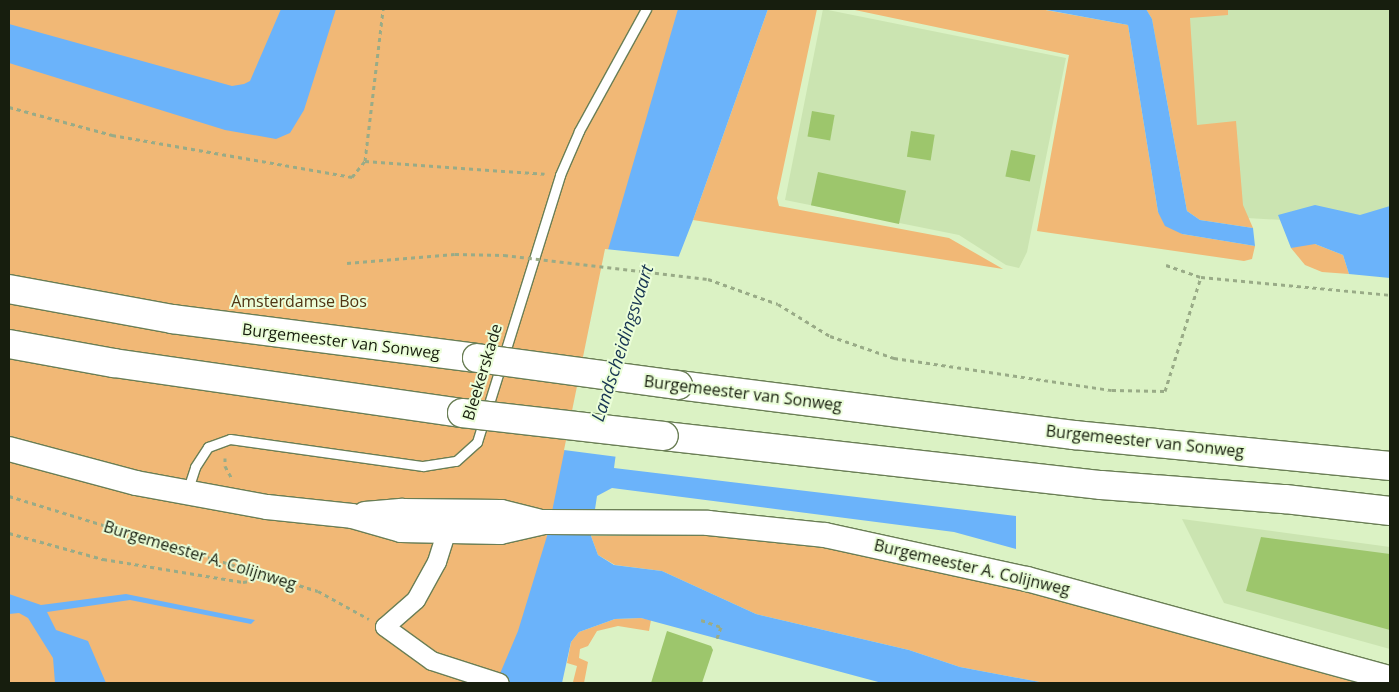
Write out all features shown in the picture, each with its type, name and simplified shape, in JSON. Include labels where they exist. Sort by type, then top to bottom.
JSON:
[{"type":"highway","name":"Burgemeester van Sonweg","points":[[9,289],[172,319],[678,385],[1064,433],[1390,466]]},
{"type":"highway","points":[[9,344],[114,362],[462,413],[1101,485],[1285,498],[1390,510]]},
{"type":"street","name":"Burgemeester A. Colijnweg","points":[[9,449],[136,483],[267,507],[352,516],[403,510],[450,522],[501,512],[544,522],[708,523],[759,527],[898,548],[1027,578],[1390,678]]},
{"type":"street","points":[[450,522],[437,562],[416,600],[385,627],[432,661],[500,683]]},
{"type":"lane","name":"Bleekerskade","points":[[187,492],[195,467],[208,447],[230,439],[423,466],[456,461],[477,442],[560,175],[579,131],[646,9]]},
{"type":"path","points":[[9,107],[112,135],[352,177],[365,161],[383,9]]},
{"type":"path","points":[[365,161],[560,175]]},
{"type":"path","points":[[347,264],[455,254],[504,255],[708,279],[778,304],[830,336],[894,358],[1112,390],[1165,391],[1201,277]]},
{"type":"path","points":[[1166,265],[1201,277],[1390,295]]},
{"type":"path","points":[[229,454],[224,459],[224,466],[231,477],[237,481]]},
{"type":"path","name":"Burgemeester A. Colijnweg","points":[[9,496],[318,591],[385,627]]},
{"type":"path","points":[[9,532],[103,558],[243,582],[274,577]]},
{"type":"path","points":[[701,620],[722,627],[717,638]]},
{"type":"shaded area","points":[[823,9],[1066,58],[1027,252],[1019,268],[1006,265],[959,235],[785,200]]},
{"type":"shaded area","points":[[1123,9],[1390,9],[1390,226],[1247,218]]},
{"type":"shaded area","points":[[1182,519],[1390,547],[1390,649],[1224,603]]},
{"type":"green space","name":"Amsterdamse Bos","points":[[9,9],[701,9],[556,540],[504,683],[9,683]]},
{"type":"green space","points":[[768,9],[817,9],[777,198],[779,206],[949,238],[1003,269],[693,220]]},
{"type":"green space","points":[[850,9],[1040,9],[1128,25],[1158,212],[1182,234],[1255,246],[1252,259],[1244,261],[1037,231],[1069,55]]},
{"type":"green space","points":[[1146,9],[1228,9],[1228,15],[1190,18],[1197,125],[1236,121],[1243,205],[1253,228],[1200,220],[1187,211],[1152,19]]},
{"type":"green space","points":[[1302,244],[1315,244],[1343,255],[1349,274],[1322,272],[1305,265],[1291,248]]},
{"type":"green space","points":[[591,536],[726,536],[863,553],[994,582],[1357,683],[1045,683],[960,667],[909,650],[756,614],[662,571],[615,565],[598,555]]},
{"type":"green space","points":[[641,618],[651,620],[649,631],[618,626],[597,631],[588,646],[580,649],[579,658],[588,662],[584,683],[573,682],[577,666],[567,663],[571,642],[579,632],[615,619]]},
{"type":"water","points":[[281,9],[336,9],[304,110],[290,133],[276,139],[225,130],[9,63],[9,24],[232,86],[244,84],[250,81]]},
{"type":"water","name":"Landscheidingsvaart","points":[[678,9],[768,9],[693,220],[640,356],[619,431],[614,468],[1016,516],[1016,549],[954,532],[612,488],[597,496],[591,536],[598,555],[614,565],[662,571],[756,614],[909,650],[960,667],[1045,683],[882,683],[641,618],[615,619],[579,632],[571,642],[562,683],[496,683],[518,631],[547,536],[599,281]]},
{"type":"water","points":[[1041,9],[1146,9],[1152,19],[1187,211],[1200,220],[1253,228],[1255,246],[1182,234],[1165,226],[1158,212],[1128,25]]},
{"type":"water","points":[[1315,205],[1360,215],[1390,206],[1390,278],[1349,274],[1343,255],[1315,244],[1291,248],[1278,215]]},
{"type":"water","points":[[9,594],[41,605],[126,594],[255,620],[251,624],[130,600],[47,612],[56,630],[88,641],[106,683],[55,683],[53,658],[28,618],[19,613],[9,614]]},
{"type":"pier","points":[[605,249],[682,257],[642,357],[621,431],[618,457],[564,450]]},
{"type":"building","points":[[812,111],[835,115],[830,141],[807,137]]},
{"type":"building","points":[[911,131],[935,135],[931,160],[907,157]]},
{"type":"building","points":[[1011,150],[1035,155],[1030,182],[1005,176]]},
{"type":"building","points":[[818,172],[906,191],[899,224],[811,205]]},
{"type":"building","points":[[1261,537],[1390,554],[1390,630],[1246,591]]},
{"type":"building","points":[[667,631],[711,646],[713,650],[702,683],[651,683]]}]
